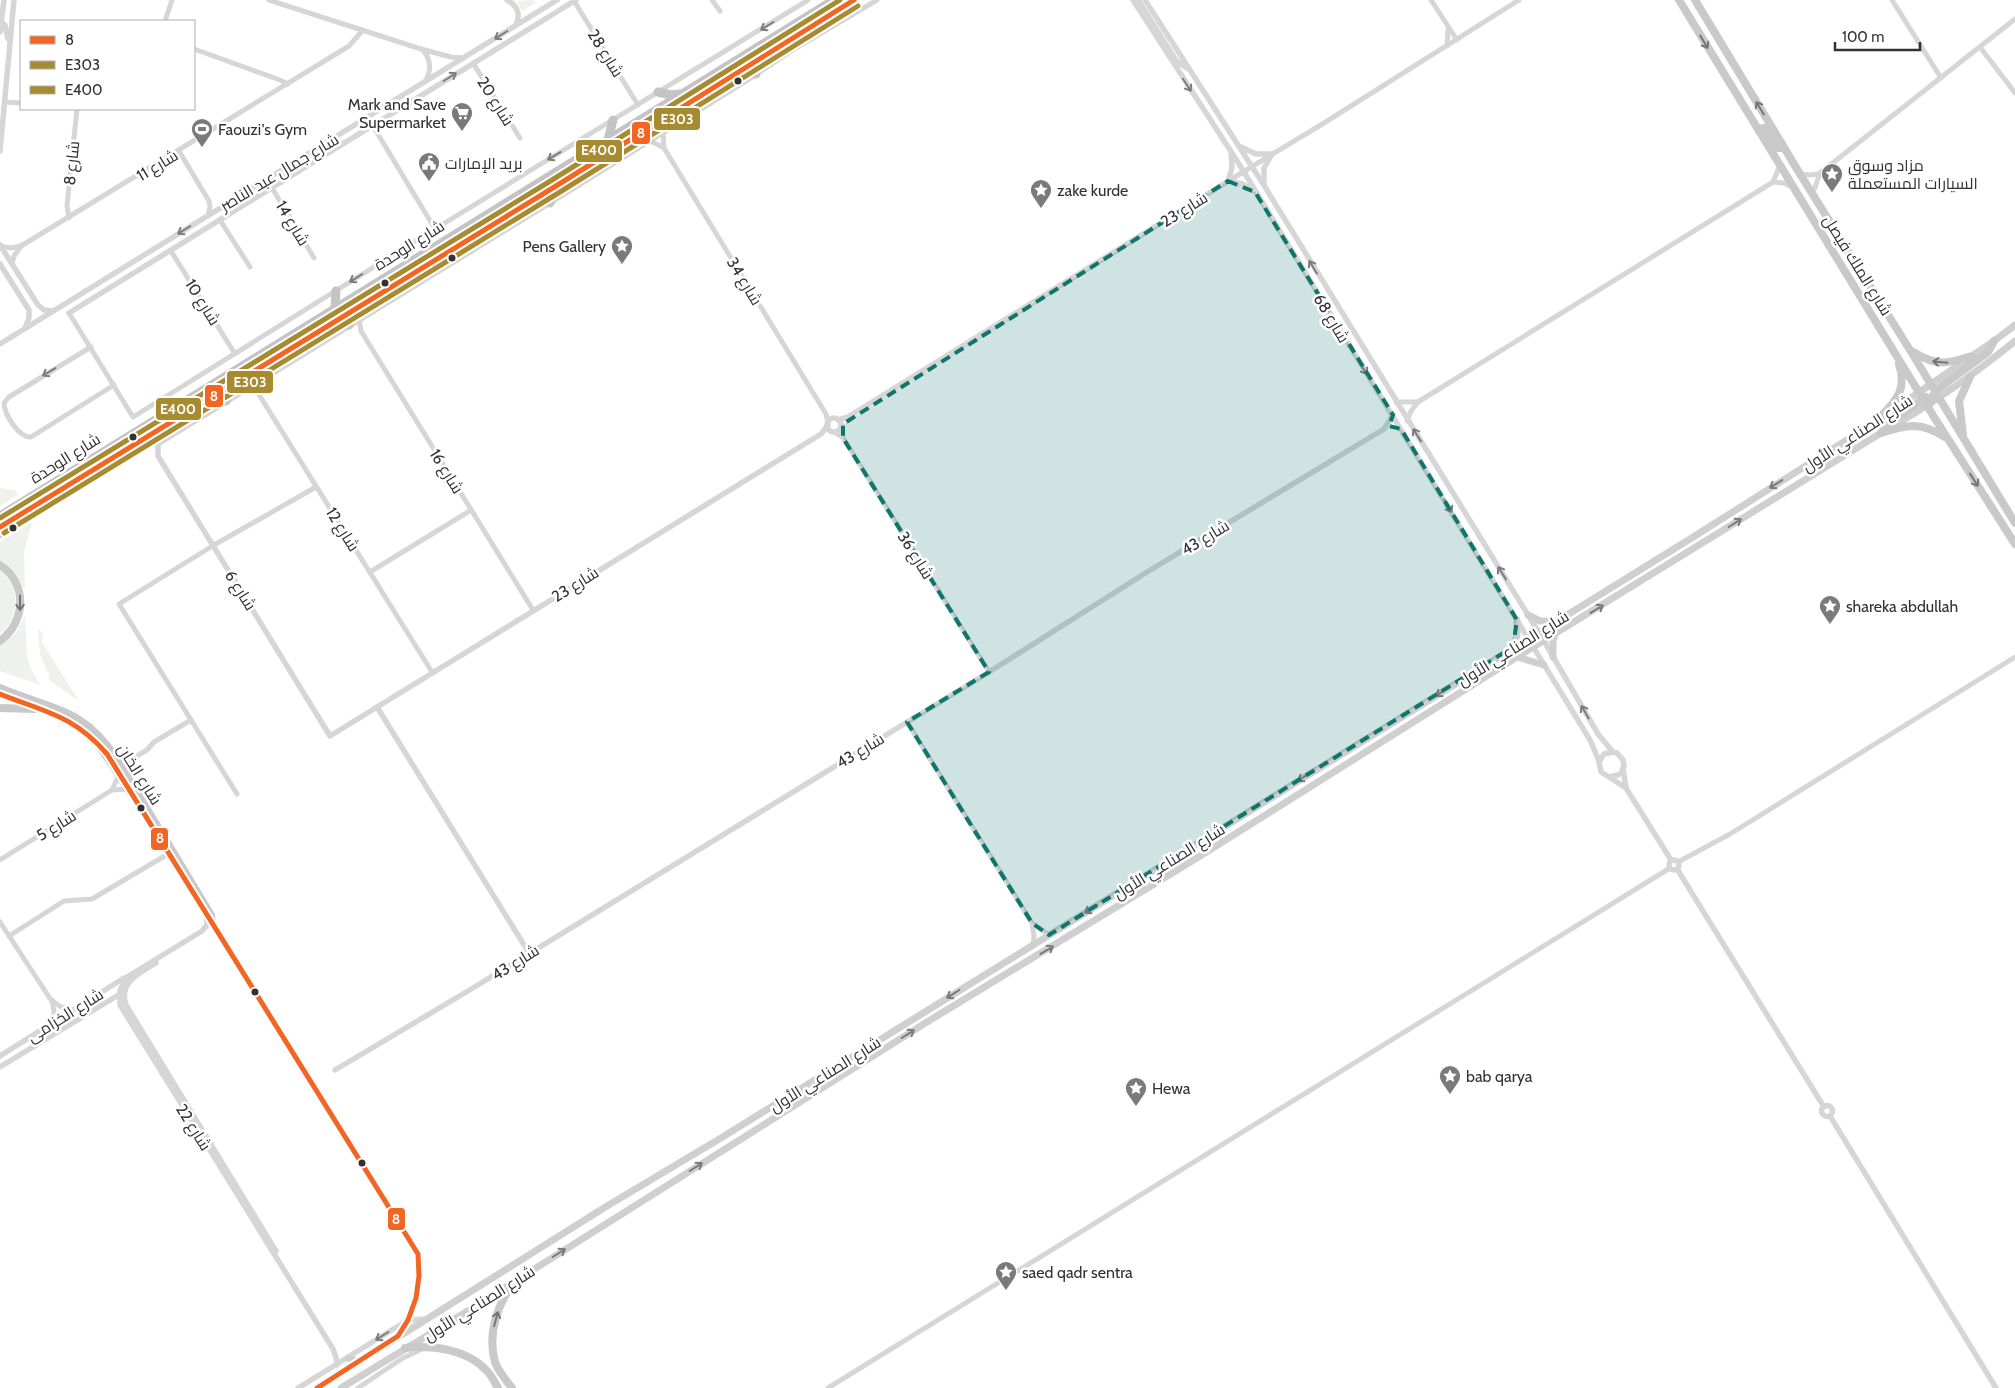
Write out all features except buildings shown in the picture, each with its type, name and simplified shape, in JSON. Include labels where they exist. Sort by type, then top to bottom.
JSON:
[{"type":"highway","name":"شارع الوحدة","points":[[0,516],[834,0]]},
{"type":"highway","name":"شارع الوحدة","points":[[0,527],[334,323],[854,0]]},
{"type":"highway","points":[[740,71],[756,74]]},
{"type":"highway","points":[[658,92],[671,95],[683,94]]},
{"type":"highway","points":[[608,140],[613,120]]},
{"type":"highway","points":[[636,136],[649,140]]},
{"type":"highway","points":[[550,203],[556,186]]},
{"type":"highway","points":[[336,291],[336,308]]},
{"type":"highway","points":[[334,323],[349,325]]},
{"type":"highway","points":[[210,399],[226,401]]},
{"type":"main road","name":"شارع الملك فيصل","points":[[1679,0],[1923,400],[2015,544]]},
{"type":"main road","name":"شارع الملك فيصل","points":[[1698,2],[1800,174],[2015,523]]},
{"type":"main road","points":[[1758,129],[1764,128],[1778,148],[1781,148],[1782,144]]},
{"type":"main road","name":"شارع الصناعي الأول","points":[[1935,392],[1972,356],[2015,325]]},
{"type":"main road","points":[[1881,433],[1888,425],[1988,352],[1994,341]]},
{"type":"main road","name":"شارع الصناعي الأول","points":[[317,1388],[1433,698],[1877,421],[1970,377],[2015,341]]},
{"type":"main road","points":[[1877,421],[1896,400],[1901,391],[1901,373],[1894,350]]},
{"type":"main road","points":[[1910,350],[1925,359],[1937,363],[1950,363],[1972,356]]},
{"type":"main road","points":[[1964,440],[1959,401],[1970,377]]},
{"type":"main road","points":[[1881,433],[1900,427],[1916,425],[1931,429],[1948,439]]},
{"type":"main road","name":"شارع الصناعي الأول","points":[[341,1388],[927,1022],[1175,871],[1517,657],[1881,433]]},
{"type":"main road","points":[[0,534],[105,469],[121,453]]},
{"type":"main road","points":[[0,565],[15,580],[20,603],[19,615],[14,626],[0,641]]},
{"type":"main road","points":[[1528,615],[1540,621],[1557,620]]},
{"type":"main road","points":[[1513,647],[1517,632],[1517,620]]},
{"type":"main road","points":[[1553,657],[1552,647],[1555,634]]},
{"type":"main road","points":[[1517,657],[1544,665]]},
{"type":"main road","name":"شارع الخان","points":[[0,688],[65,711],[80,720],[100,737],[116,758],[186,873],[211,915],[212,923]]},
{"type":"main road","name":"شارع الخان","points":[[0,694],[70,720],[90,735],[107,754],[206,916]]},
{"type":"main road","points":[[0,708],[47,710]]},
{"type":"main road","points":[[512,1388],[495,1364],[493,1337],[496,1317],[505,1294],[517,1279]]},
{"type":"main road","points":[[405,1348],[443,1348],[462,1355],[488,1372],[498,1388]]},
{"type":"main road","points":[[348,1358],[358,1361]]},
{"type":"street","points":[[0,32],[4,0]]},
{"type":"street","points":[[0,151],[14,0]]},
{"type":"street","points":[[165,20],[172,0]]},
{"type":"street","points":[[269,0],[421,49],[464,58]]},
{"type":"street","points":[[507,0],[518,10],[519,18],[515,26]]},
{"type":"street","name":"شارع جمال عبد الناصر","points":[[0,344],[557,0]]},
{"type":"street","points":[[712,0],[720,11]]},
{"type":"street","points":[[70,313],[134,416],[435,228],[808,0]]},
{"type":"street","points":[[158,444],[550,203],[796,48],[877,0]]},
{"type":"street","name":"شارع 68","points":[[1133,0],[1230,151],[1393,415],[1590,740],[1599,761]]},
{"type":"street","points":[[1138,0],[1178,62],[1189,69]]},
{"type":"street","name":"شارع 68","points":[[1145,0],[1265,187],[1544,641],[1598,734],[1613,752]]},
{"type":"street","points":[[1431,0],[1455,41]]},
{"type":"street","name":"شارع 23","points":[[330,736],[821,434],[832,422],[848,417],[1324,123],[1519,0]]},
{"type":"street","points":[[1892,0],[1941,78]]},
{"type":"street","name":"شارع جمال عبد الناصر","points":[[70,313],[575,1]]},
{"type":"street","name":"شارع 28","points":[[575,1],[638,105]]},
{"type":"street","points":[[1813,193],[1815,183],[1820,174],[2015,19]]},
{"type":"street","points":[[1,22],[6,25],[9,40]]},
{"type":"street","points":[[1449,28],[1464,35]]},
{"type":"street","points":[[1447,46],[1449,28]]},
{"type":"street","name":"شارع 11","points":[[22,246],[349,46],[363,30]]},
{"type":"street","points":[[1980,47],[2015,93]]},
{"type":"street","points":[[421,49],[427,55],[430,64],[425,82]]},
{"type":"street","points":[[195,50],[288,84]]},
{"type":"street","name":"شارع 20","points":[[473,63],[520,138]]},
{"type":"street","points":[[5,102],[20,103]]},
{"type":"street","name":"شارع 8","points":[[69,218],[67,206],[77,110]]},
{"type":"street","points":[[336,149],[333,148],[332,144],[352,131],[357,125]]},
{"type":"street","points":[[373,126],[435,228]]},
{"type":"street","name":"شارع 34","points":[[663,132],[664,148],[832,422]]},
{"type":"street","points":[[649,140],[664,148]]},
{"type":"street","points":[[1239,146],[1256,154],[1272,154],[1264,168],[1265,187]]},
{"type":"street","points":[[179,151],[209,200],[208,215]]},
{"type":"street","points":[[1230,151],[1232,168],[1228,181],[1243,184],[1255,192]]},
{"type":"street","points":[[282,182],[284,176],[297,167],[295,161]]},
{"type":"street","points":[[1774,182],[1780,164]]},
{"type":"street","points":[[1800,174],[1820,174]]},
{"type":"street","points":[[1407,420],[1418,402],[1774,182],[1784,183],[1794,188]]},
{"type":"street","name":"شارع 14","points":[[272,188],[314,258]]},
{"type":"street","points":[[209,200],[218,205],[224,205]]},
{"type":"street","points":[[220,220],[250,267]]},
{"type":"street","points":[[0,245],[38,305],[44,310],[53,312]]},
{"type":"street","points":[[0,245],[11,248],[22,246]]},
{"type":"street","points":[[12,264],[16,252],[22,246]]},
{"type":"street","name":"شارع 10","points":[[171,251],[235,354]]},
{"type":"street","points":[[0,265],[8,270],[20,287],[24,287],[25,284]]},
{"type":"street","points":[[0,265],[29,310],[29,318],[24,329]]},
{"type":"street","name":"شارع 16","points":[[359,319],[361,331],[533,610]]},
{"type":"street","points":[[349,325],[361,331]]},
{"type":"street","points":[[90,347],[8,397],[4,403],[5,410],[20,434],[31,437],[114,385]]},
{"type":"street","name":"شارع 12","points":[[253,385],[432,672]]},
{"type":"street","points":[[1396,402],[1406,404],[1418,402]]},
{"type":"street","name":"شارع 43","points":[[335,1070],[907,722],[1181,551],[1384,429],[1393,415]]},
{"type":"street","name":"شارع 23","points":[[821,434],[833,432],[841,427],[848,417]]},
{"type":"street","points":[[832,422],[841,427]]},
{"type":"street","points":[[832,422],[833,432]]},
{"type":"street","name":"شارع 36","points":[[841,427],[843,438],[988,672]]},
{"type":"street","points":[[1384,429],[1401,429]]},
{"type":"street","name":"شارع 36","points":[[833,432],[843,438]]},
{"type":"street","name":"شارع 6","points":[[158,444],[158,456],[330,736]]},
{"type":"street","points":[[237,794],[119,604],[214,545],[316,487]]},
{"type":"street","points":[[370,572],[471,510]]},
{"type":"street","points":[[828,1388],[1670,868],[1674,870],[2015,657]]},
{"type":"street","points":[[377,707],[529,953]]},
{"type":"street","points":[[125,763],[147,750],[154,742],[191,720]]},
{"type":"street","points":[[907,722],[1032,923],[1049,935]]},
{"type":"street","points":[[1626,788],[1621,756],[1613,752],[1604,754],[1599,761],[1601,772],[1626,788],[1672,860],[1678,866],[1824,1106],[1831,1108],[1830,1116],[1996,1388]]},
{"type":"street","points":[[1609,777],[1618,775],[1624,769]]},
{"type":"street","points":[[112,790],[119,775]]},
{"type":"street","name":"شارع 5","points":[[0,860],[112,790],[128,789]]},
{"type":"street","points":[[10,936],[64,901],[75,899],[88,900],[97,897],[168,854]]},
{"type":"street","points":[[1670,868],[1669,864],[1672,860]]},
{"type":"street","points":[[122,992],[122,984],[130,975],[204,930],[208,923],[206,916]]},
{"type":"street","points":[[0,922],[51,1000],[54,1012],[50,1025]]},
{"type":"street","points":[[122,992],[132,979],[208,930],[212,923]]},
{"type":"street","points":[[1032,923],[1033,944]]},
{"type":"street","name":"شارع الخزامى","points":[[0,1056],[130,975]]},
{"type":"street","name":"شارع الخزامى","points":[[0,1067],[122,992]]},
{"type":"street","name":"شارع 22","points":[[122,992],[126,1004],[136,1021],[337,1350],[348,1358]]},
{"type":"street","name":"شارع 22","points":[[122,992],[122,1008],[135,1031],[333,1349],[337,1365]]},
{"type":"street","points":[[51,1000],[61,1007],[75,1010]]},
{"type":"street","points":[[298,1388],[408,1320],[426,1319]]},
{"type":"street","points":[[358,1388],[408,1355],[428,1347]]},
{"type":"highlighted area","points":[[1228,181],[1255,192],[1393,415],[1389,426],[1401,429],[1517,620],[1513,647],[1049,935],[1041,931],[1032,923],[907,722],[989,672],[843,438],[843,424]]},
{"type":"shaded area","points":[[532,0],[537,2],[522,11],[517,1]]},
{"type":"shaded area","points":[[0,488],[15,490],[18,495],[0,506]]},
{"type":"shaded area","points":[[32,522],[24,552],[25,590],[16,574],[0,560],[0,542]]},
{"type":"shaded area","points":[[0,570],[12,585],[15,593],[15,602],[11,620],[0,635]]},
{"type":"shaded area","points":[[25,616],[27,655],[30,667],[40,685],[0,671],[0,646],[16,633]]},
{"type":"shaded area","points":[[38,628],[43,634],[42,642],[79,701],[49,680],[49,675],[40,655]]},
{"type":"transit line","name":"E400","points":[[0,518],[552,180],[840,0]]},
{"type":"transit line","name":"8","points":[[0,527],[556,186],[854,0]]},
{"type":"transit line","name":"E303","points":[[4,533],[560,192],[858,6]]},
{"type":"transit line","name":"8","points":[[0,694],[58,716],[82,731],[107,754],[418,1254],[419,1276],[416,1298],[408,1320],[398,1336],[317,1388]]},
{"type":"place","name":"Mark and Save Supermarket","points":[[462,132]]},
{"type":"place","name":"Faouzi's Gym","points":[[202,148]]},
{"type":"place","name":"بريد الإمارات","points":[[429,182]]},
{"type":"place","name":"مزاد وسوق السيارات المستعملة","points":[[1832,193]]},
{"type":"place","name":"zake kurde","points":[[1041,209]]},
{"type":"place","name":"Pens Gallery","points":[[622,265]]},
{"type":"place","name":"shareka abdullah","points":[[1830,625]]},
{"type":"place","name":"bab qarya","points":[[1450,1095]]},
{"type":"place","name":"Hewa","points":[[1136,1107]]},
{"type":"place","name":"saed qadr sentra","points":[[1006,1291]]}]
